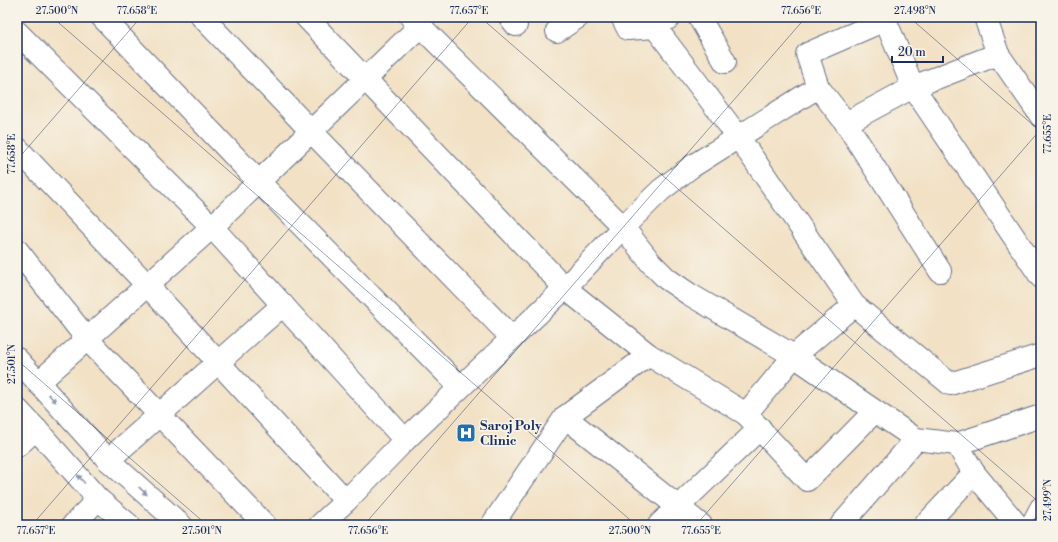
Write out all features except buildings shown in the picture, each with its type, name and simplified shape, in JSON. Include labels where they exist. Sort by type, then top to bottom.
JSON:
[{"type":"street","points":[[102,17],[259,182],[460,387]]},
{"type":"street","points":[[202,17],[512,338]]},
{"type":"street","points":[[306,17],[565,288],[649,355],[753,421],[807,480],[874,412]]},
{"type":"street","points":[[557,31],[578,17]]},
{"type":"street","points":[[622,17],[628,29],[662,22],[739,138],[854,305],[950,384],[1041,355]]},
{"type":"street","points":[[699,17],[725,62]]},
{"type":"street","points":[[985,17],[998,54],[1041,116]]},
{"type":"street","points":[[940,271],[846,123],[818,87],[808,54],[885,19],[913,87],[1033,248],[1041,277]]},
{"type":"street","points":[[38,383],[212,227],[365,78],[418,20],[623,227],[651,263],[668,279],[689,294],[794,356],[874,412],[916,439],[956,444],[1041,416]]},
{"type":"street","points":[[17,32],[212,227],[405,440]]},
{"type":"street","points":[[846,123],[913,87],[998,54]]},
{"type":"street","points":[[320,525],[346,501],[405,440],[565,288],[623,227],[667,185],[691,167],[818,87]]},
{"type":"street","points":[[17,148],[147,285],[346,501]]},
{"type":"street","points":[[17,250],[87,339],[265,525]]},
{"type":"street","points":[[108,460],[160,416],[218,362],[283,305]]},
{"type":"street","points":[[659,525],[678,507],[753,421],[794,356],[854,305]]},
{"type":"street","points":[[492,525],[565,417],[649,355]]},
{"type":"street","points":[[17,359],[108,460],[181,525]]},
{"type":"street","points":[[17,409],[98,499],[129,525]]},
{"type":"street","points":[[565,417],[701,525]]},
{"type":"street","points":[[17,446],[36,429]]},
{"type":"street","points":[[841,525],[916,439]]},
{"type":"street","points":[[956,444],[974,473],[1017,525]]},
{"type":"street","points":[[926,525],[974,473]]},
{"type":"street","points":[[72,525],[98,499]]},
{"type":"street","points":[[1032,525],[1041,508]]},
{"type":"place","name":"Saroj Poly Clinic","points":[[466,433]]}]
